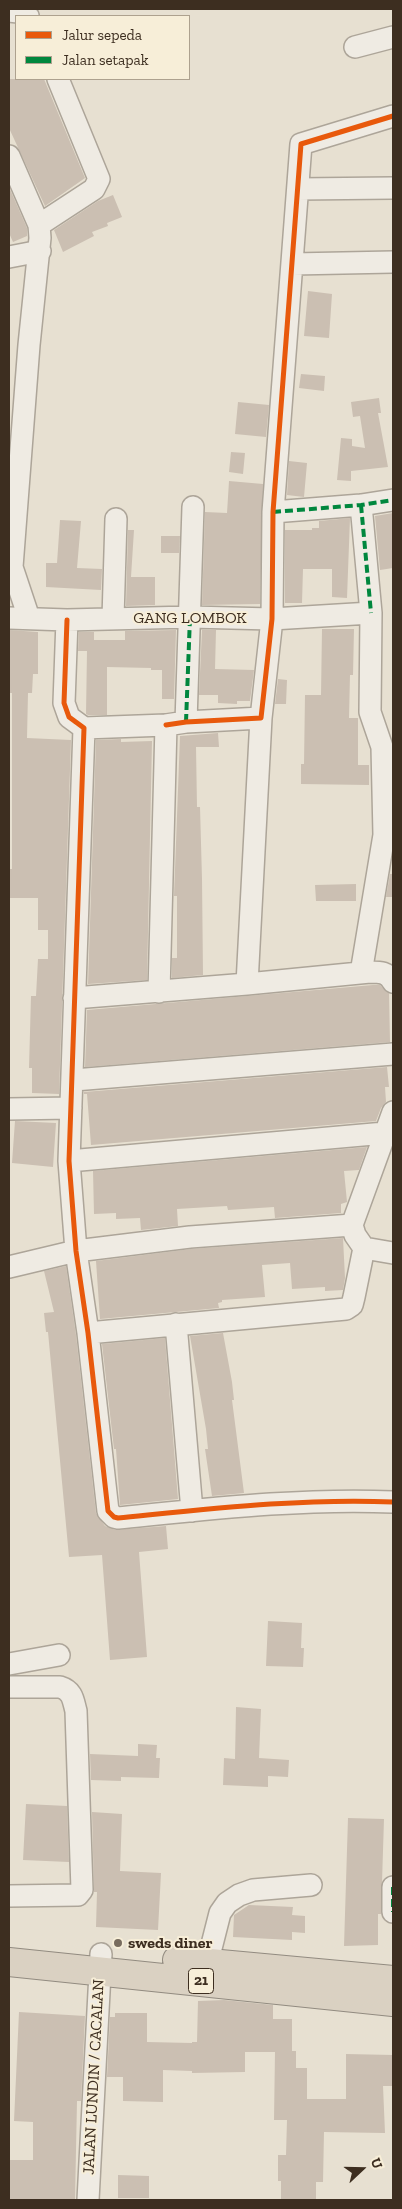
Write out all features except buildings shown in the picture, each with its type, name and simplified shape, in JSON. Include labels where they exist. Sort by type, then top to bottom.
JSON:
[{"type":"highway","name":"21","points":[[9,1960],[101,1963],[204,1972],[393,1980]]},
{"type":"highway","name":"21","points":[[204,1972],[393,2002]]},
{"type":"street","points":[[9,11],[26,15]]},
{"type":"street","points":[[355,47],[393,37]]},
{"type":"street","points":[[39,225],[94,189],[99,179],[58,80]]},
{"type":"street","points":[[247,984],[261,718],[272,619],[274,512],[301,144],[393,116]]},
{"type":"street","points":[[9,156],[39,225],[40,250],[19,345],[10,570],[19,618]]},
{"type":"street","points":[[298,189],[393,188]]},
{"type":"street","points":[[9,257],[40,250]]},
{"type":"street","points":[[293,264],[393,262]]},
{"type":"street","points":[[274,512],[361,505],[393,500]]},
{"type":"street","points":[[361,505],[370,613],[370,712],[382,747],[388,836],[361,973]]},
{"type":"street","points":[[160,992],[176,723],[190,617],[193,507]]},
{"type":"street","points":[[113,618],[116,519]]},
{"type":"street","name":"GANG LOMBOK","points":[[19,618],[67,620],[190,617],[272,619],[370,613]]},
{"type":"street","points":[[67,620],[64,704],[69,717],[84,728],[261,718]]},
{"type":"street","points":[[84,728],[70,1161],[76,1251],[88,1333],[108,1511],[114,1518],[118,1518],[351,1500],[393,1502]]},
{"type":"street","points":[[74,998],[361,973],[384,973],[390,976],[393,982]]},
{"type":"street","points":[[74,1080],[393,1054]]},
{"type":"street","points":[[9,1109],[71,1108]]},
{"type":"street","points":[[393,1112],[352,1225],[355,1235],[364,1248],[393,1253]]},
{"type":"street","points":[[70,1161],[386,1133]]},
{"type":"street","points":[[9,1267],[76,1251],[190,1237],[352,1225]]},
{"type":"street","points":[[88,1333],[346,1309],[352,1305],[364,1248]]},
{"type":"street","points":[[176,1324],[192,1511]]},
{"type":"street","points":[[9,1664],[60,1654]]},
{"type":"street","points":[[9,1687],[60,1687],[68,1689],[71,1694],[76,1711],[82,1890],[78,1894],[9,1896]]},
{"type":"street","points":[[204,1972],[220,1913],[227,1903],[239,1895],[253,1890],[311,1885]]},
{"type":"street","points":[[393,1887],[393,1912]]},
{"type":"street","name":"JALAN LUNDIN / CACALAN","points":[[88,2200],[101,1963]]},
{"type":"marked path","points":[[273,512],[361,505],[393,500]]},
{"type":"marked path","points":[[361,505],[371,613]]},
{"type":"marked path","points":[[186,722],[190,617]]},
{"type":"marked path","points":[[393,1887],[393,1912]]},
{"type":"cycle path","points":[[166,725],[186,722],[261,718],[272,619],[273,512],[301,144],[393,116]]},
{"type":"cycle path","points":[[67,620],[64,703],[69,717],[84,728],[69,1161],[76,1251],[88,1333],[108,1511],[118,1518],[290,1503],[393,1502]]},
{"type":"place","name":"sweds diner","points":[[118,1943]]}]
